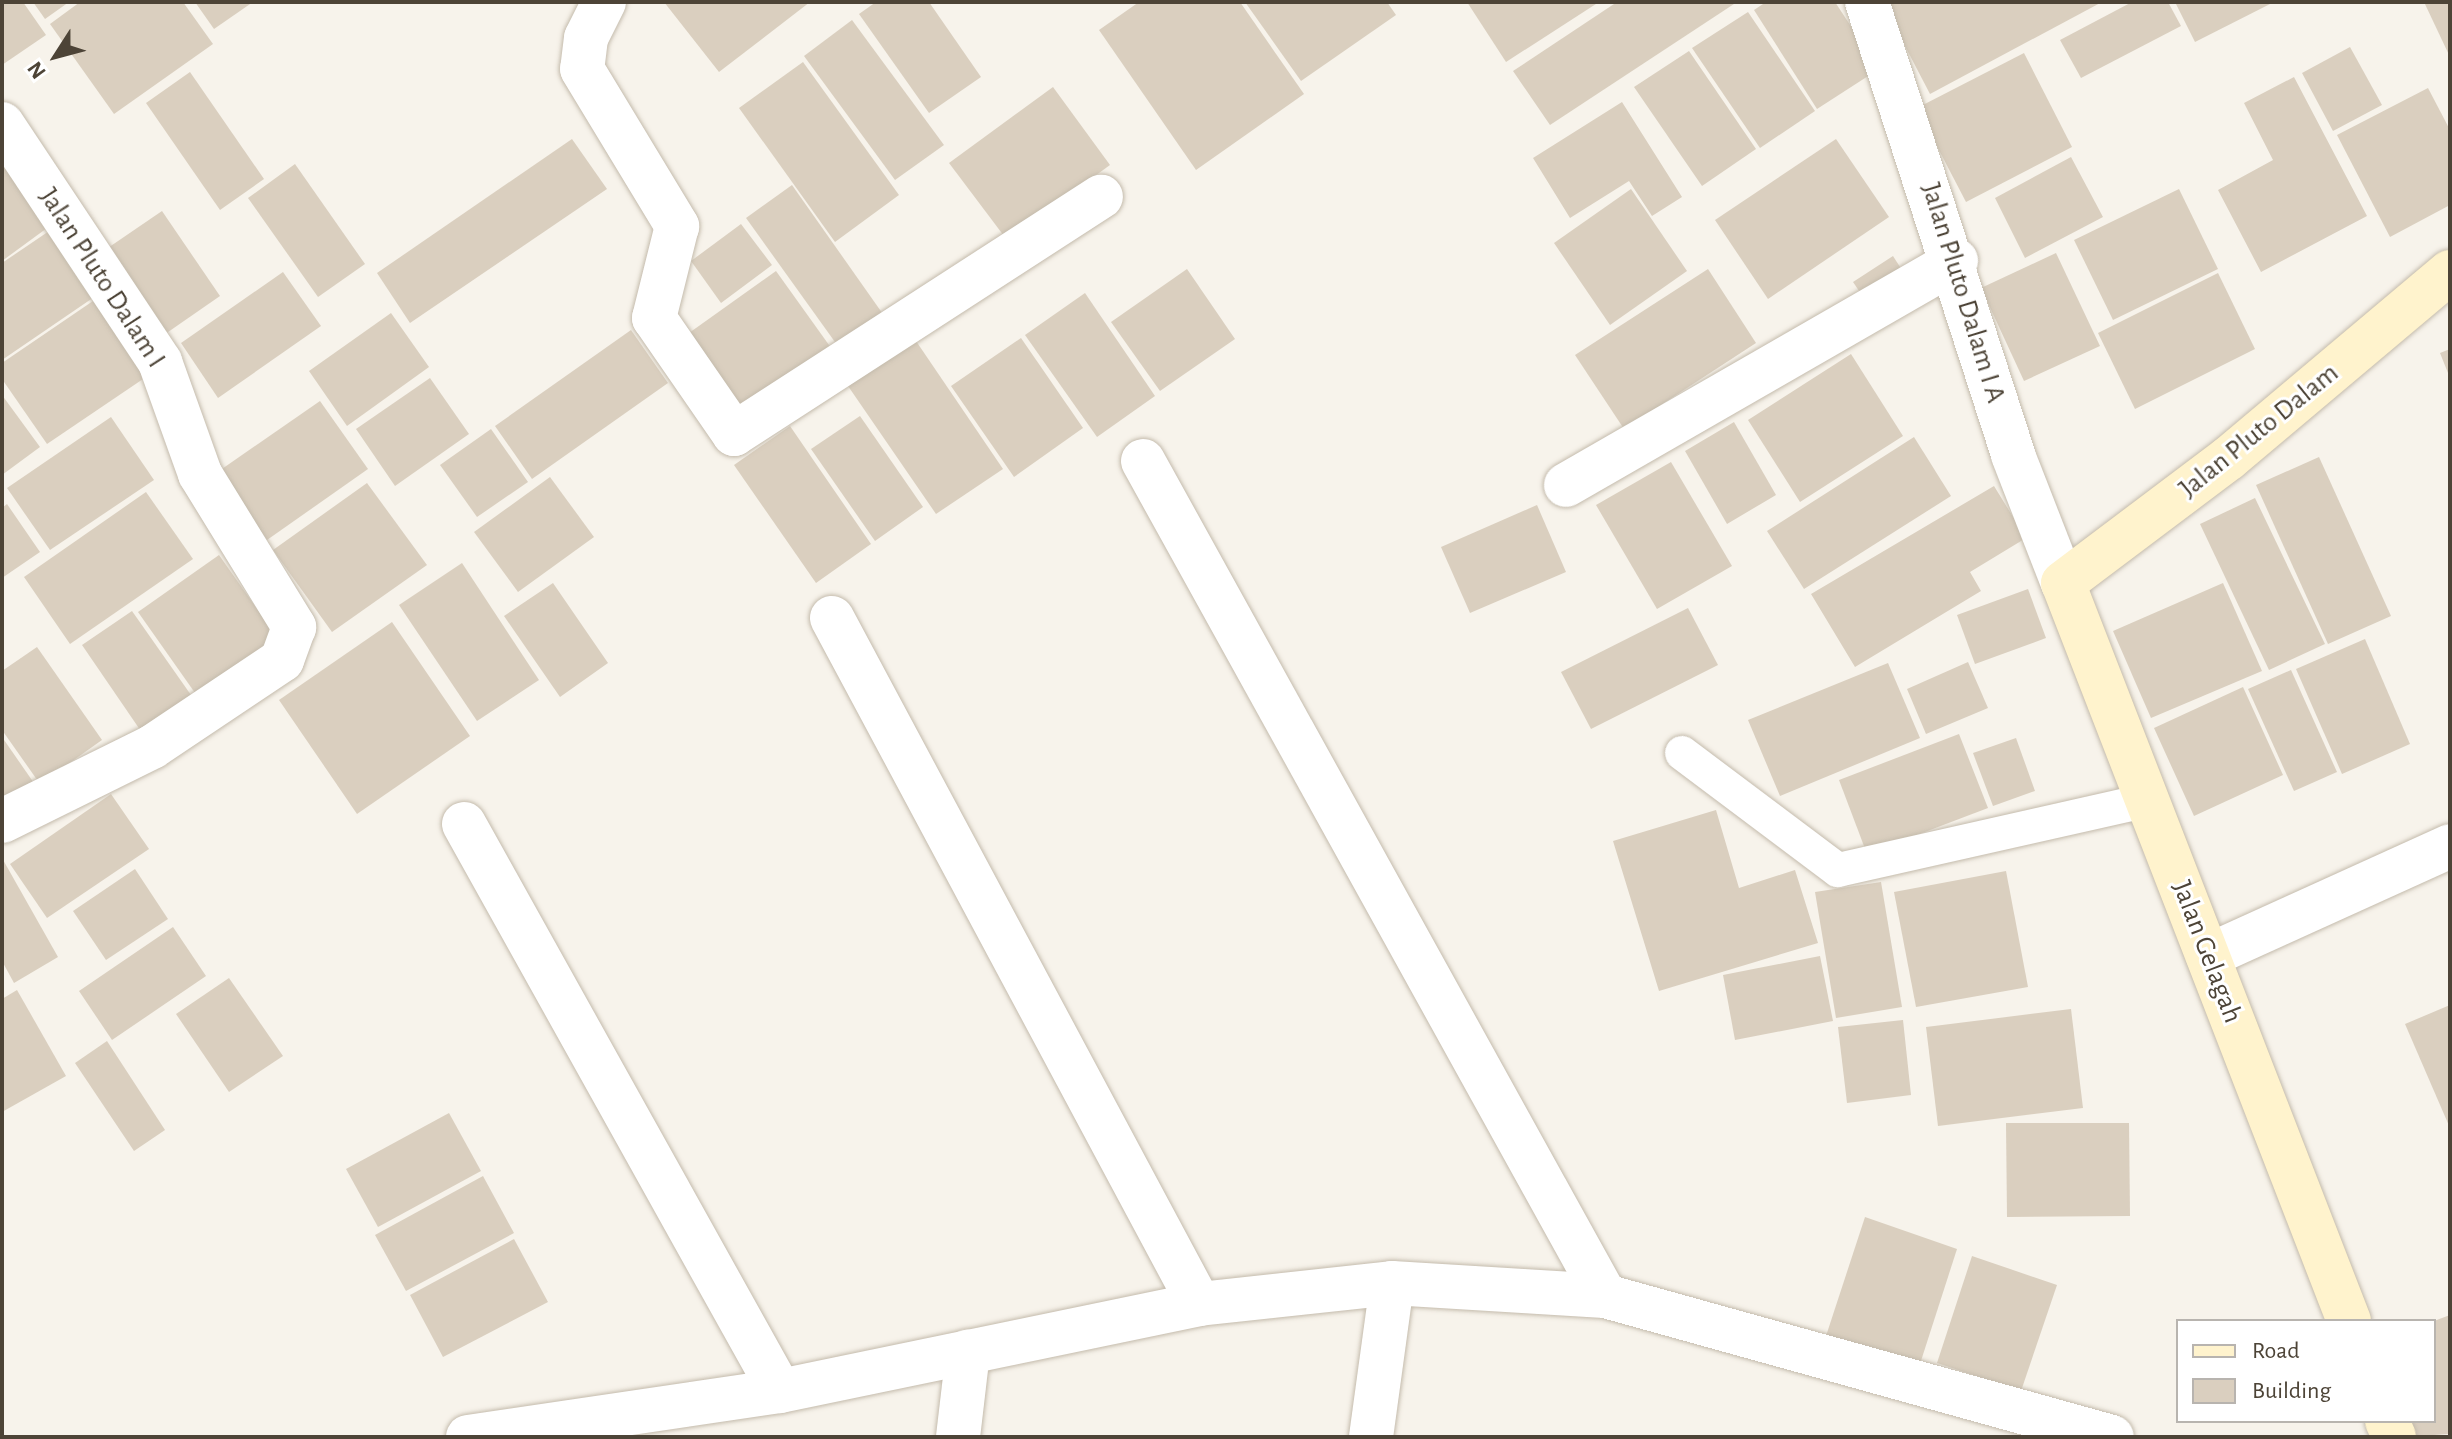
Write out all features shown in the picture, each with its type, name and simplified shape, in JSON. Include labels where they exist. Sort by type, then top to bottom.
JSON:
[{"type":"street","points":[[604,2],[586,38],[582,69],[677,226],[654,318],[734,434],[1101,197]]},
{"type":"street","name":"Jalan Pluto Dalam I A","points":[[1867,2],[1956,261],[2013,455],[2063,583]]},
{"type":"street","name":"Jalan Pluto Dalam I","points":[[2,124],[160,362],[200,474],[294,627],[282,660],[152,747],[2,821]]},
{"type":"street","points":[[1566,485],[1956,261]]},
{"type":"street","name":"Jalan Pluto Dalam","points":[[2063,583],[2229,458],[2450,272]]},
{"type":"street","points":[[1143,461],[1605,1296]]},
{"type":"street","name":"Jalan Gelagah","points":[[2063,583],[2348,1319]]},
{"type":"street","points":[[832,618],[1199,1304]]},
{"type":"street","points":[[464,824],[780,1391]]},
{"type":"street","points":[[2208,956],[2450,846]]},
{"type":"street","points":[[1371,1437],[1392,1283]]},
{"type":"street","points":[[468,1437],[533,1432],[780,1391],[1199,1304],[1392,1283],[1605,1296],[2112,1437]]},
{"type":"street","points":[[958,1437],[968,1352]]},
{"type":"lane","points":[[1682,753],[1838,870],[2148,800]]},
{"type":"building","points":[[2,2],[23,2],[46,35],[2,65]]},
{"type":"building","points":[[33,2],[69,2],[45,19]]},
{"type":"building","points":[[80,2],[183,2],[213,44],[114,114],[50,24]]},
{"type":"building","points":[[195,2],[253,2],[214,29]]},
{"type":"building","points":[[664,2],[810,2],[719,72]]},
{"type":"building","points":[[876,2],[929,2],[981,77],[929,113],[859,14]]},
{"type":"building","points":[[1139,2],[1240,2],[1304,94],[1196,170],[1099,30]]},
{"type":"building","points":[[1245,2],[1387,2],[1396,15],[1301,81]]},
{"type":"building","points":[[1467,2],[1599,2],[1506,62]]},
{"type":"building","points":[[1617,2],[1737,2],[1550,125],[1513,71]]},
{"type":"building","points":[[1766,2],[1835,2],[1879,69],[1817,109],[1754,10]]},
{"type":"building","points":[[1882,2],[2102,2],[1930,94]]},
{"type":"building","points":[[2132,2],[2168,2],[2181,26],[2081,78],[2060,40]]},
{"type":"building","points":[[2175,2],[2274,2],[2195,42]]},
{"type":"building","points":[[2424,2],[2450,2],[2450,57]]},
{"type":"building","points":[[1748,12],[1815,111],[1760,148],[1692,48]]},
{"type":"building","points":[[852,20],[944,145],[895,180],[804,56]]},
{"type":"building","points":[[2350,47],[2382,105],[2333,131],[2302,73]]},
{"type":"building","points":[[1689,51],[1756,149],[1702,186],[1634,87]]},
{"type":"building","points":[[2024,53],[2072,147],[1966,202],[1917,108]]},
{"type":"building","points":[[803,62],[899,195],[835,242],[739,108]]},
{"type":"building","points":[[190,72],[264,179],[220,210],[146,103]]},
{"type":"building","points":[[2294,77],[2367,216],[2261,272],[2218,190],[2273,160],[2244,103]]},
{"type":"building","points":[[1053,87],[1110,165],[1007,240],[949,163]]},
{"type":"building","points":[[2428,88],[2450,130],[2450,205],[2390,237],[2337,135]]},
{"type":"building","points":[[1622,102],[1682,197],[1652,216],[1629,181],[1570,218],[1533,158]]},
{"type":"building","points":[[572,139],[607,189],[410,323],[377,273]]},
{"type":"building","points":[[1836,139],[1889,217],[1768,299],[1715,220]]},
{"type":"building","points":[[2071,157],[2103,217],[2025,258],[1995,198]]},
{"type":"building","points":[[14,160],[58,220],[2,261],[2,169]]},
{"type":"building","points":[[295,164],[365,264],[318,297],[248,198]]},
{"type":"building","points":[[792,185],[885,317],[840,349],[746,218]]},
{"type":"building","points":[[1631,189],[1687,271],[1610,325],[1554,243]]},
{"type":"building","points":[[2179,189],[2218,269],[2113,320],[2074,240]]},
{"type":"building","points":[[162,211],[220,296],[158,339],[99,254]]},
{"type":"building","points":[[741,224],[772,265],[721,303],[691,261]]},
{"type":"building","points":[[58,225],[103,291],[2,360],[2,263]]},
{"type":"building","points":[[2056,253],[2100,346],[2024,381],[1981,288]]},
{"type":"building","points":[[1893,256],[1909,281],[1870,307],[1853,282]]},
{"type":"building","points":[[1187,269],[1235,339],[1160,391],[1111,322]]},
{"type":"building","points":[[1708,269],[1756,343],[1624,429],[1575,355]]},
{"type":"building","points":[[776,271],[834,352],[740,420],[682,338]]},
{"type":"building","points":[[283,272],[321,326],[218,398],[181,343]]},
{"type":"building","points":[[2218,273],[2255,349],[2135,409],[2098,333]]},
{"type":"building","points":[[1085,293],[1155,396],[1097,437],[1025,335]]},
{"type":"building","points":[[93,301],[146,377],[47,444],[2,379],[2,363]]},
{"type":"building","points":[[391,313],[429,367],[347,426],[309,371]]},
{"type":"building","points":[[631,330],[668,383],[532,479],[495,426]]},
{"type":"building","points":[[1021,338],[1083,428],[1014,477],[951,386]]},
{"type":"building","points":[[916,341],[1003,469],[936,514],[848,386]]},
{"type":"building","points":[[2450,349],[2450,378],[2440,353]]},
{"type":"building","points":[[1851,354],[1903,436],[1800,502],[1748,420]]},
{"type":"building","points":[[430,378],[469,434],[395,486],[356,429]]},
{"type":"building","points":[[2,395],[40,447],[2,475]]},
{"type":"building","points":[[320,401],[368,469],[267,540],[219,471]]},
{"type":"building","points":[[860,416],[923,507],[875,541],[811,449]]},
{"type":"building","points":[[111,417],[154,480],[50,550],[7,488]]},
{"type":"building","points":[[1734,422],[1776,495],[1727,524],[1685,451]]},
{"type":"building","points":[[790,426],[871,544],[816,583],[734,465]]},
{"type":"building","points":[[491,429],[528,482],[477,517],[440,465]]},
{"type":"building","points":[[1914,437],[1951,496],[1804,589],[1767,531]]},
{"type":"building","points":[[2319,457],[2391,616],[2328,644],[2256,485]]},
{"type":"building","points":[[1671,462],[1732,566],[1657,609],[1596,505]]},
{"type":"building","points":[[550,477],[594,537],[518,592],[474,532]]},
{"type":"building","points":[[367,483],[427,565],[332,632],[273,550]]},
{"type":"building","points":[[1994,486],[2026,538],[1970,572],[1981,591],[1855,667],[1811,594]]},
{"type":"building","points":[[146,492],[193,559],[70,644],[24,577]]},
{"type":"building","points":[[2255,498],[2325,644],[2269,670],[2200,524]]},
{"type":"building","points":[[7,504],[40,552],[2,578],[2,508]]},
{"type":"building","points":[[1537,505],[1566,572],[1470,613],[1441,547]]},
{"type":"building","points":[[219,555],[281,643],[200,700],[138,612]]},
{"type":"building","points":[[462,563],[539,680],[477,721],[399,605]]},
{"type":"building","points":[[553,583],[608,663],[560,697],[504,616]]},
{"type":"building","points":[[2223,583],[2262,671],[2151,718],[2113,631]]},
{"type":"building","points":[[2028,589],[2046,638],[1975,664],[1957,615]]},
{"type":"building","points":[[1688,608],[1718,665],[1591,729],[1561,672]]},
{"type":"building","points":[[132,611],[198,705],[147,740],[82,645]]},
{"type":"building","points":[[392,622],[470,736],[357,814],[279,700]]},
{"type":"building","points":[[2365,639],[2410,744],[2342,774],[2296,669]]},
{"type":"building","points":[[37,647],[102,740],[40,784],[2,730],[2,671]]},
{"type":"building","points":[[1968,662],[1988,708],[1926,734],[1907,689]]},
{"type":"building","points":[[1888,663],[1920,738],[1780,796],[1748,720]]},
{"type":"building","points":[[2291,670],[2337,772],[2294,791],[2248,689]]},
{"type":"building","points":[[2243,687],[2283,775],[2194,816],[2154,728]]},
{"type":"building","points":[[1959,734],[1988,808],[1867,854],[1839,780]]},
{"type":"building","points":[[2,737],[36,786],[2,805]]},
{"type":"building","points":[[2016,738],[2035,791],[1993,806],[1973,753]]},
{"type":"building","points":[[111,794],[149,849],[47,918],[10,864]]},
{"type":"building","points":[[1716,810],[1739,888],[1795,870],[1818,943],[1659,991],[1613,841]]},
{"type":"building","points":[[2,858],[58,957],[14,983],[2,961]]},
{"type":"building","points":[[135,869],[168,919],[106,960],[73,911]]},
{"type":"building","points":[[2006,871],[2028,987],[1916,1007],[1894,892]]},
{"type":"building","points":[[1881,882],[1902,1007],[1836,1018],[1815,892]]},
{"type":"building","points":[[173,927],[206,976],[112,1040],[79,991]]},
{"type":"building","points":[[1820,956],[1833,1021],[1735,1040],[1723,975]]},
{"type":"building","points":[[229,978],[283,1056],[229,1092],[176,1014]]},
{"type":"building","points":[[17,990],[66,1076],[2,1112],[2,999]]},
{"type":"building","points":[[2450,1005],[2450,1128],[2405,1024]]},
{"type":"building","points":[[2071,1009],[2083,1108],[1938,1126],[1926,1027]]},
{"type":"building","points":[[1903,1020],[1911,1095],[1847,1103],[1838,1027]]},
{"type":"building","points":[[107,1041],[165,1130],[134,1151],[75,1063]]},
{"type":"building","points":[[449,1113],[481,1171],[378,1227],[346,1169]]},
{"type":"building","points":[[2006,1123],[2129,1123],[2130,1216],[2007,1217]]},
{"type":"building","points":[[483,1176],[514,1233],[406,1291],[375,1235]]},
{"type":"building","points":[[1865,1217],[1957,1249],[1919,1367],[1826,1336]]},
{"type":"building","points":[[514,1239],[548,1302],[443,1357],[410,1295]]},
{"type":"building","points":[[1972,1256],[2057,1285],[2021,1391],[1937,1363]]},
{"type":"building","points":[[2450,1315],[2450,1434],[2403,1437],[2398,1423],[2436,1423],[2436,1320]]}]
